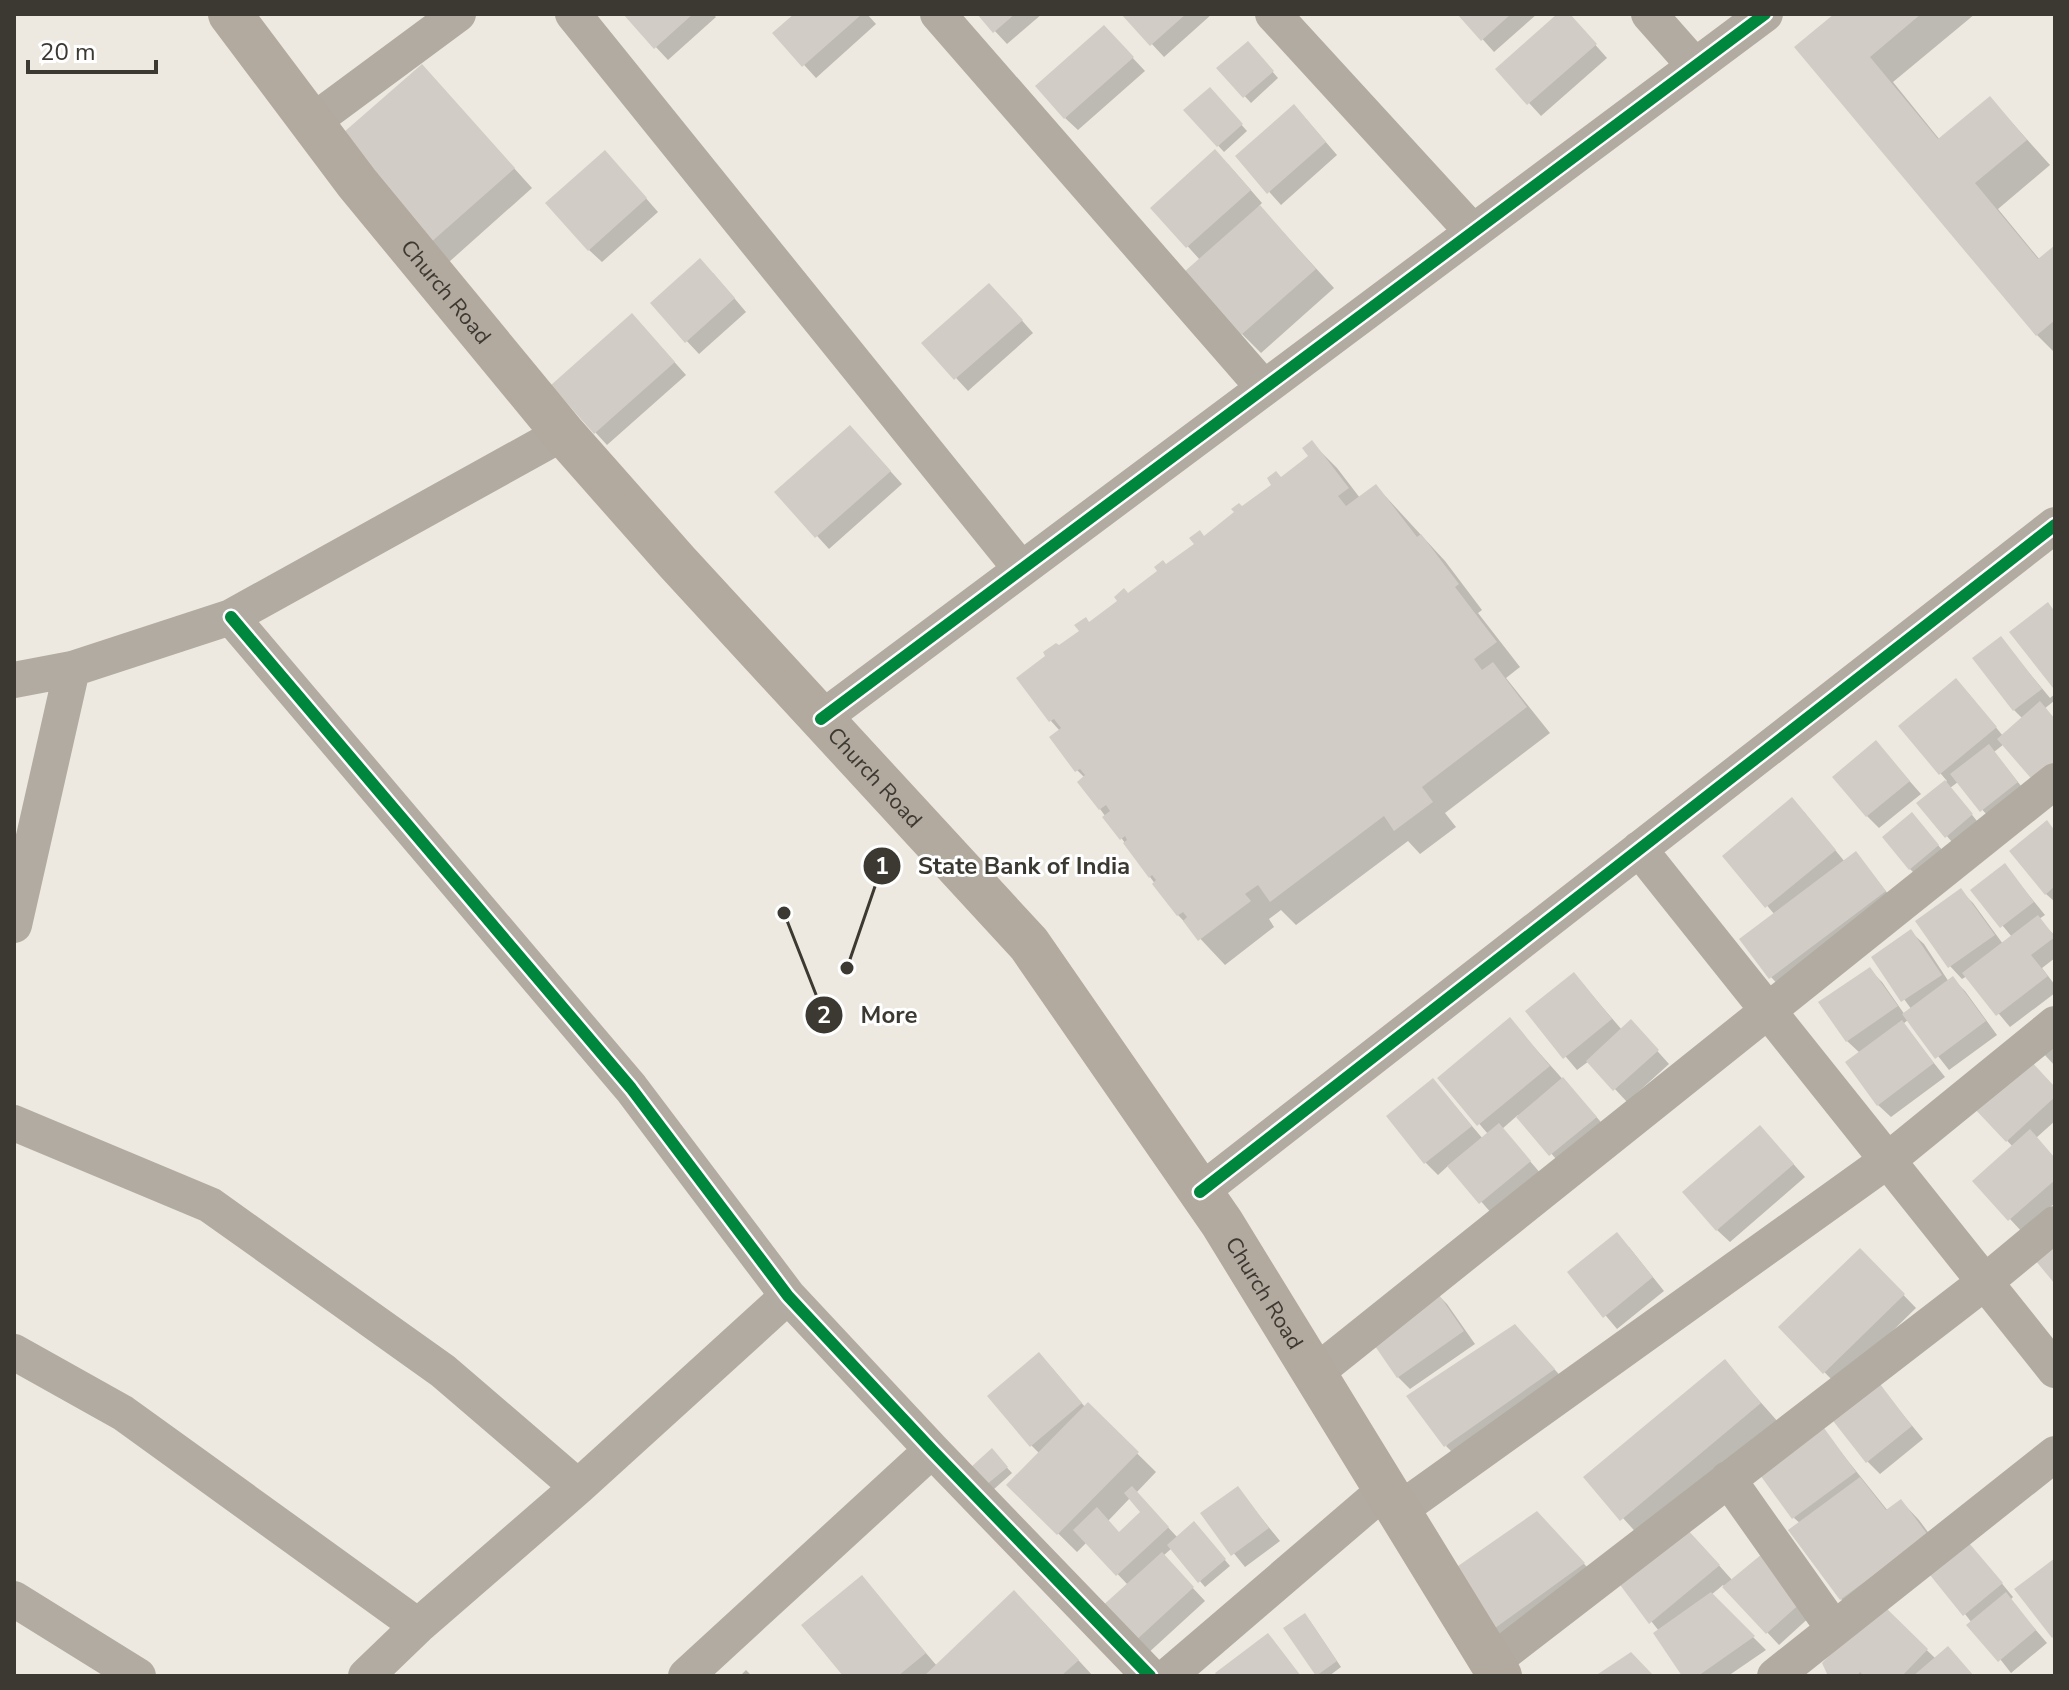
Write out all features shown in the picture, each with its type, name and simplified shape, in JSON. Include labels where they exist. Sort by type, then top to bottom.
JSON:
[{"type":"main road","name":"Church Road","points":[[230,14],[357,183],[563,433],[1029,944],[1222,1223],[1496,1669]]},
{"type":"street","points":[[312,122],[458,14]]},
{"type":"street","points":[[573,14],[1021,569]]},
{"type":"street","points":[[938,14],[1264,388]]},
{"type":"street","points":[[1273,14],[1473,232]]},
{"type":"street","points":[[1649,14],[1695,66]]},
{"type":"street","points":[[821,719],[1765,14]]},
{"type":"street","points":[[14,680],[72,669],[231,617],[563,433]]},
{"type":"street","points":[[1200,1192],[2055,525]]},
{"type":"street","points":[[231,617],[631,1088],[788,1296],[1150,1676]]},
{"type":"street","points":[[14,925],[72,669]]},
{"type":"street","points":[[1314,1374],[2055,781]]},
{"type":"street","points":[[1639,849],[2055,1370]]},
{"type":"street","points":[[1168,1676],[1392,1501],[1888,1160],[2055,1024]]},
{"type":"street","points":[[14,1123],[210,1205],[443,1371],[578,1487]]},
{"type":"street","points":[[1496,1669],[1728,1479],[1985,1282],[2055,1224]]},
{"type":"street","points":[[366,1676],[788,1296]]},
{"type":"street","points":[[14,1352],[123,1413],[418,1626]]},
{"type":"street","points":[[686,1676],[932,1450]]},
{"type":"street","points":[[1775,1676],[2055,1454]]},
{"type":"street","points":[[1728,1479],[1834,1629]]},
{"type":"street","points":[[14,1599],[138,1676]]},
{"type":"building","points":[[623,14],[693,14],[654,49]]},
{"type":"building","points":[[794,14],[862,14],[802,67],[772,33]]},
{"type":"building","points":[[977,14],[1015,14],[993,33]]},
{"type":"building","points":[[1121,14],[1186,14],[1150,46]]},
{"type":"building","points":[[1457,14],[1511,14],[1481,41]]},
{"type":"building","points":[[1557,14],[1570,14],[1597,44],[1527,105],[1495,69]]},
{"type":"building","points":[[1834,14],[1921,14],[1870,57],[1938,139],[1990,96],[2027,140],[1975,183],[2038,259],[2055,245],[2055,320],[2036,336],[1794,47]]},
{"type":"building","points":[[1104,25],[1134,57],[1064,119],[1035,86]]},
{"type":"building","points":[[1248,41],[1274,71],[1243,98],[1216,68]]},
{"type":"building","points":[[422,64],[515,168],[429,244],[336,139]]},
{"type":"building","points":[[1210,87],[1243,124],[1217,147],[1183,110]]},
{"type":"building","points":[[1294,104],[1326,142],[1267,194],[1235,156]]},
{"type":"building","points":[[1215,149],[1251,190],[1186,248],[1150,208]]},
{"type":"building","points":[[605,150],[647,198],[588,251],[545,203]]},
{"type":"building","points":[[1260,205],[1316,269],[1241,335],[1184,272]]},
{"type":"building","points":[[700,258],[735,298],[685,343],[650,303]]},
{"type":"building","points":[[989,283],[1023,320],[954,380],[921,343]]},
{"type":"building","points":[[632,313],[675,362],[594,434],[551,385]]},
{"type":"building","points":[[850,425],[891,471],[815,538],[774,492]]},
{"type":"building","points":[[1312,440],[1349,488],[1338,496],[1346,506],[1376,484],[1417,537],[1421,534],[1459,584],[1455,587],[1497,642],[1474,659],[1482,670],[1493,662],[1527,707],[1422,787],[1433,802],[1394,831],[1384,816],[1270,902],[1258,885],[1245,894],[1251,901],[1198,941],[1183,921],[1187,917],[1183,912],[1177,916],[1152,884],[1156,880],[1152,875],[1149,878],[1123,843],[1127,840],[1125,836],[1120,840],[1102,817],[1110,811],[1106,805],[1099,810],[1077,782],[1085,775],[1080,769],[1075,772],[1049,737],[1061,728],[1054,719],[1049,722],[1016,678],[1045,656],[1043,652],[1079,631],[1074,625],[1086,617],[1089,622],[1117,601],[1114,597],[1124,588],[1128,593],[1157,571],[1154,567],[1163,560],[1166,564],[1194,544],[1189,538],[1200,530],[1204,536],[1234,512],[1231,509],[1239,503],[1242,506],[1271,485],[1267,478],[1276,471],[1281,477],[1308,456],[1302,448]]},
{"type":"building","points":[[2048,602],[2055,612],[2053,688],[2009,632]]},
{"type":"building","points":[[2001,636],[2042,689],[2013,711],[1972,658]]},
{"type":"building","points":[[1956,678],[1997,727],[1939,775],[1898,726]]},
{"type":"building","points":[[2040,701],[2055,719],[2055,766],[2035,783],[1997,739]]},
{"type":"building","points":[[1876,740],[1910,781],[1866,817],[1832,777]]},
{"type":"building","points":[[1989,744],[2018,782],[1980,812],[1950,774]]},
{"type":"building","points":[[1945,780],[1973,814],[1945,838],[1916,803]]},
{"type":"building","points":[[1792,797],[1836,850],[1765,908],[1722,856]]},
{"type":"building","points":[[1912,812],[1939,845],[1909,870],[1882,837]]},
{"type":"building","points":[[2047,820],[2055,831],[2055,886],[2045,895],[2009,851]]},
{"type":"building","points":[[1856,851],[1886,891],[1769,979],[1739,939]]},
{"type":"building","points":[[2005,863],[2034,902],[2000,928],[1970,890]]},
{"type":"building","points":[[1961,888],[1995,935],[1948,968],[1915,921]]},
{"type":"building","points":[[2038,915],[2055,937],[2031,955],[2048,976],[1996,1016],[1962,973]]},
{"type":"building","points":[[1911,929],[1942,975],[1901,1002],[1871,957]]},
{"type":"building","points":[[1870,967],[1898,1006],[1846,1042],[1818,1002]]},
{"type":"building","points":[[1574,972],[1612,1019],[1563,1059],[1525,1011]]},
{"type":"building","points":[[1953,976],[1986,1021],[1935,1059],[1902,1014]]},
{"type":"building","points":[[1510,1017],[1550,1066],[1477,1126],[1437,1078]]},
{"type":"building","points":[[1631,1019],[1659,1050],[1613,1091],[1586,1061]]},
{"type":"building","points":[[1902,1020],[1934,1063],[1877,1106],[1845,1062]]},
{"type":"building","points":[[2027,1057],[2055,1087],[2055,1097],[2006,1142],[1973,1107]]},
{"type":"building","points":[[1563,1077],[1597,1117],[1549,1156],[1516,1117]]},
{"type":"building","points":[[1433,1078],[1472,1126],[1424,1164],[1386,1116]]},
{"type":"building","points":[[1499,1123],[1531,1161],[1479,1204],[1447,1166]]},
{"type":"building","points":[[1760,1125],[1794,1164],[1716,1231],[1682,1192]]},
{"type":"building","points":[[2030,1129],[2055,1158],[2055,1180],[2008,1221],[1972,1181]]},
{"type":"building","points":[[1617,1232],[1653,1277],[1603,1318],[1567,1272]]},
{"type":"building","points":[[2055,1244],[2055,1284],[2035,1260]]},
{"type":"building","points":[[1860,1248],[1905,1294],[1823,1374],[1778,1327]]},
{"type":"building","points":[[1435,1289],[1464,1331],[1397,1378],[1368,1336]]},
{"type":"building","points":[[1515,1324],[1555,1369],[1444,1447],[1406,1396]]},
{"type":"building","points":[[1039,1352],[1082,1403],[1030,1447],[987,1396]]},
{"type":"building","points":[[1725,1359],[1761,1403],[1620,1521],[1583,1477]]},
{"type":"building","points":[[1877,1380],[1912,1426],[1866,1463],[1830,1417]]},
{"type":"building","points":[[1088,1402],[1139,1452],[1057,1535],[1006,1485]]},
{"type":"building","points":[[1824,1428],[1856,1472],[1792,1519],[1760,1475]]},
{"type":"building","points":[[992,1448],[1008,1467],[986,1485],[971,1467]]},
{"type":"building","points":[[1860,1477],[1886,1510],[1901,1499],[1928,1535],[1840,1600],[1788,1530]]},
{"type":"building","points":[[1132,1486],[1169,1527],[1116,1576],[1073,1530],[1097,1507],[1119,1532],[1140,1512],[1124,1493]]},
{"type":"building","points":[[1238,1486],[1269,1528],[1231,1556],[1200,1513]]},
{"type":"building","points":[[1537,1511],[1585,1563],[1491,1631],[1448,1573]]},
{"type":"building","points":[[1194,1521],[1226,1559],[1198,1583],[1167,1545]]},
{"type":"building","points":[[1686,1528],[1720,1565],[1649,1624],[1615,1578]]},
{"type":"building","points":[[1969,1543],[2003,1583],[1963,1616],[1930,1575]]},
{"type":"building","points":[[1162,1552],[1194,1587],[1132,1644],[1099,1609]]},
{"type":"building","points":[[1762,1554],[1803,1601],[1766,1634],[1722,1587]]},
{"type":"building","points":[[2055,1558],[2055,1635],[2052,1638],[2014,1589]]},
{"type":"building","points":[[862,1575],[926,1653],[898,1676],[843,1676],[801,1625]]},
{"type":"building","points":[[1014,1590],[1079,1660],[1061,1676],[924,1676]]},
{"type":"building","points":[[1711,1592],[1755,1636],[1698,1676],[1682,1676],[1653,1633]]},
{"type":"building","points":[[2006,1592],[2036,1630],[1998,1662],[1966,1625]]},
{"type":"building","points":[[1881,1603],[1928,1649],[1902,1676],[1864,1676],[1860,1672],[1857,1676],[1828,1676],[1822,1663]]},
{"type":"building","points":[[1305,1613],[1337,1661],[1316,1676],[1283,1628]]},
{"type":"building","points":[[1268,1633],[1301,1676],[1217,1676],[1215,1673]]},
{"type":"building","points":[[1948,1646],[1974,1676],[1913,1676]]},
{"type":"building","points":[[1631,1652],[1654,1676],[1595,1676]]},
{"type":"cycle path","points":[[821,719],[1765,14]]},
{"type":"cycle path","points":[[1200,1192],[2055,525]]},
{"type":"cycle path","points":[[231,617],[631,1088],[788,1296],[1150,1676]]},
{"type":"place","name":"More","points":[[784,913]]},
{"type":"place","name":"State Bank of India","points":[[847,968]]}]
